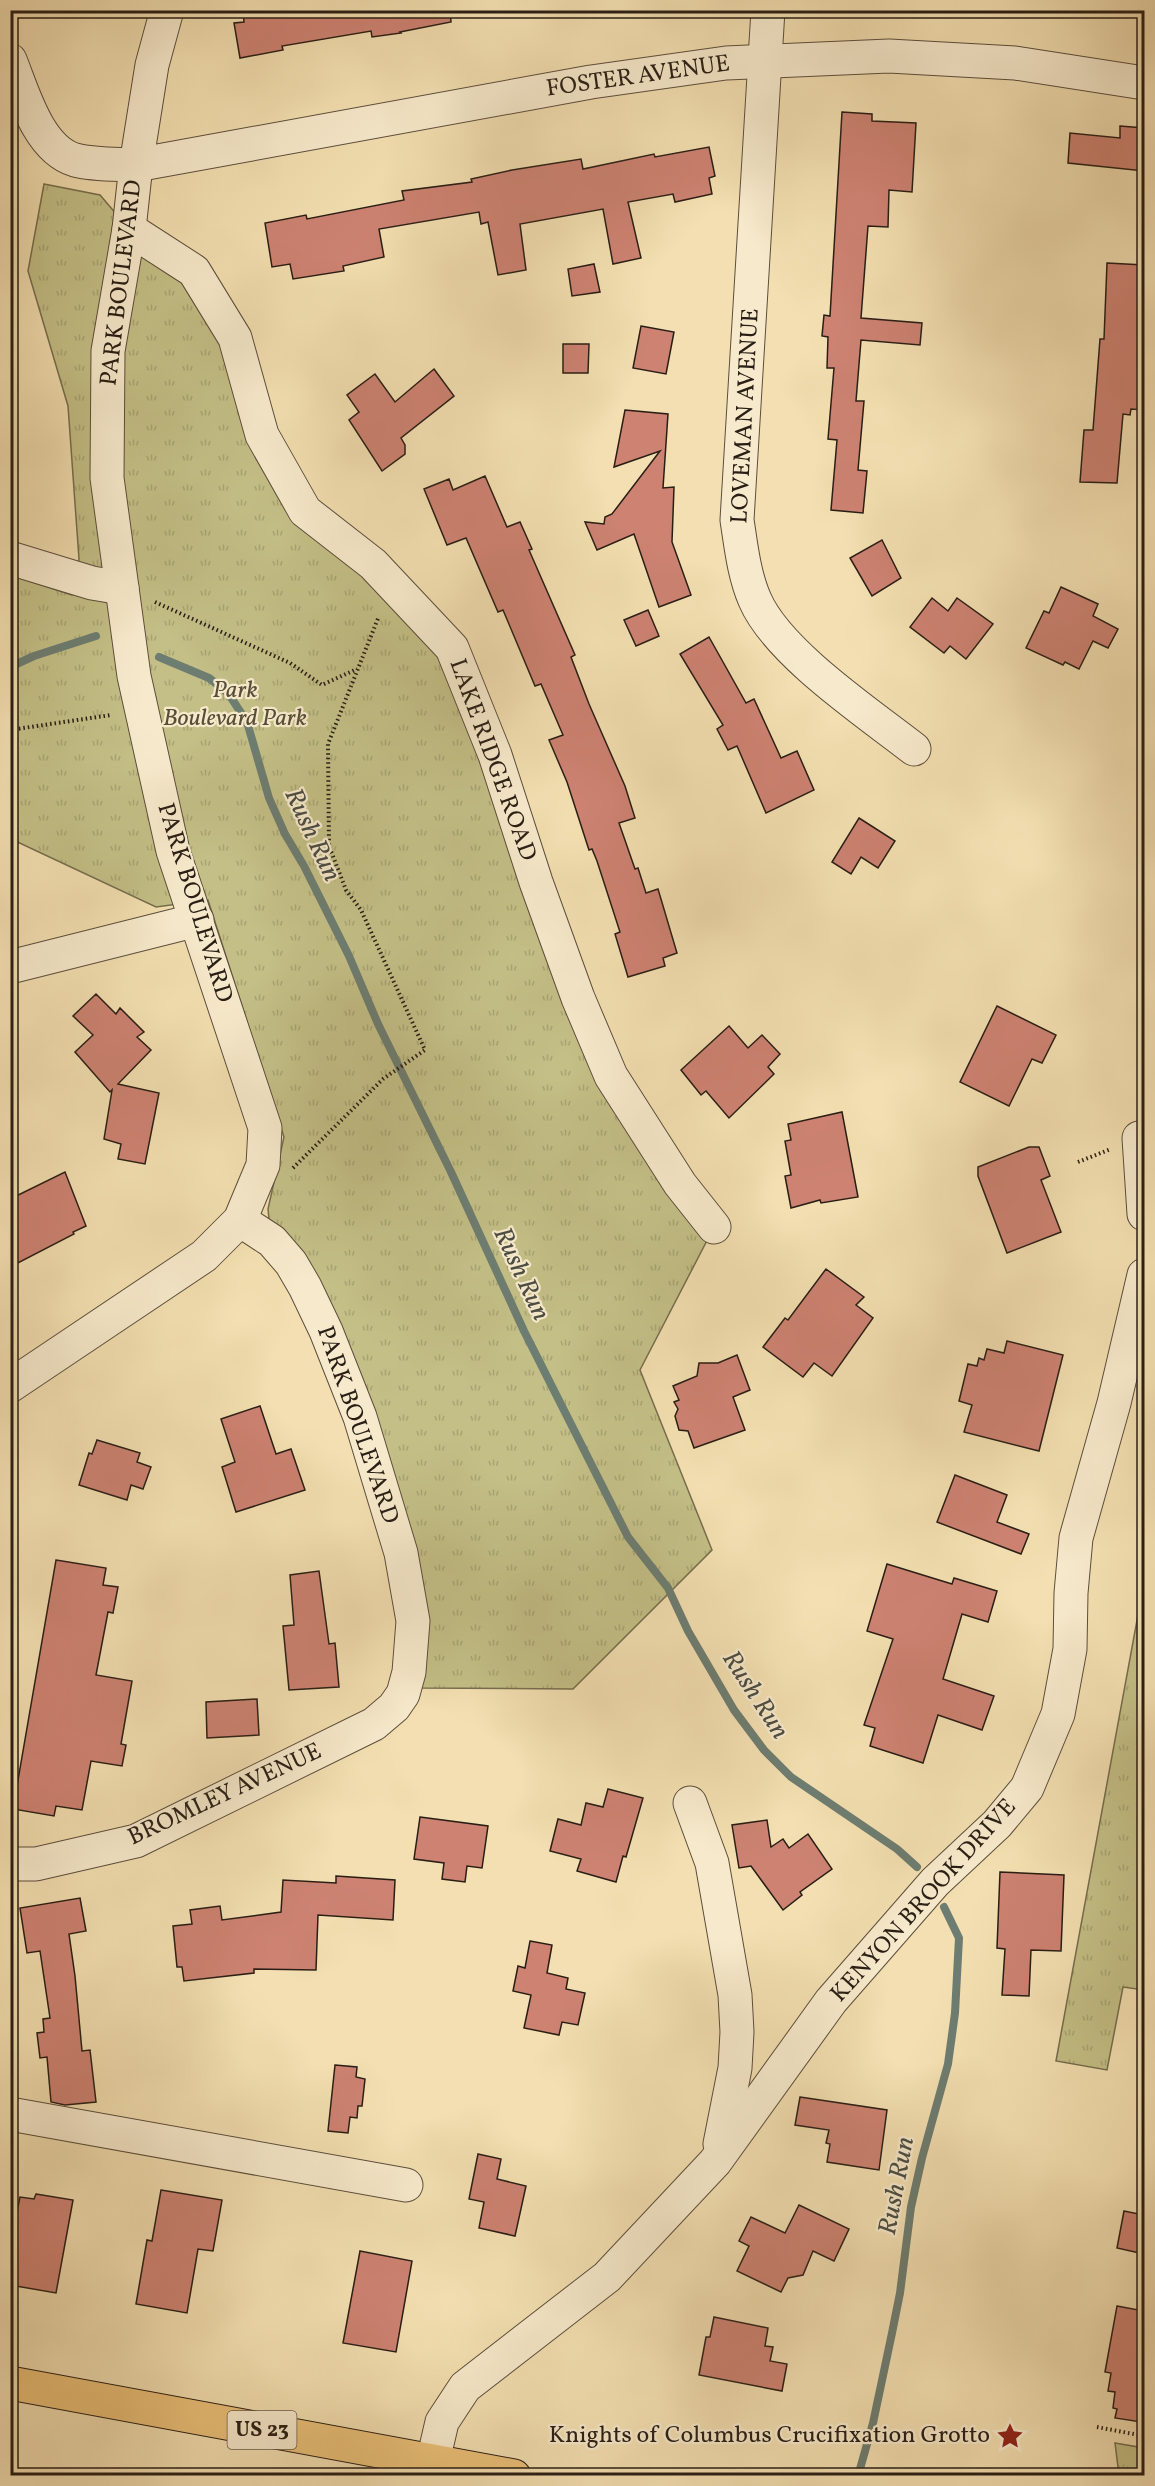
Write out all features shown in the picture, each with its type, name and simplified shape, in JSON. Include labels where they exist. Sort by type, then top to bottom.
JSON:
[{"type":"main road","name":"US 23","points":[[10,2383],[514,2475]]},
{"type":"street","name":"PARK BOULEVARD","points":[[167,10],[152,65],[136,165],[129,229],[108,351],[107,478],[141,710],[173,851],[265,1128],[263,1165],[240,1220],[272,1241],[291,1263],[326,1331],[360,1417],[400,1553],[413,1621],[409,1672],[403,1694],[394,1707]]},
{"type":"street","name":"LOVEMAN AVENUE","points":[[768,10],[737,520],[744,563],[756,601],[779,634],[807,664],[914,749]]},
{"type":"street","name":"FOSTER AVENUE","points":[[10,60],[34,121],[51,144],[73,159],[101,164],[136,165],[591,82],[726,63],[889,56],[1003,62],[1144,83]]},
{"type":"street","name":"LAKE RIDGE ROAD","points":[[129,229],[194,271],[235,338],[262,435],[305,511],[373,564],[452,648],[495,755],[536,882],[578,998],[611,1076],[680,1184],[714,1227]]},
{"type":"street","points":[[10,558],[92,583],[122,588]]},
{"type":"street","points":[[10,967],[197,920]]},
{"type":"street","points":[[1139,1138],[1144,1214]]},
{"type":"street","points":[[10,1386],[204,1256],[240,1220]]},
{"type":"street","name":"KENYON BROOK DRIVE","points":[[433,2461],[441,2422],[465,2387],[607,2277],[716,2162],[831,2001],[935,1881],[997,1824],[1027,1788],[1058,1714],[1070,1649],[1071,1593],[1076,1538],[1114,1402],[1144,1275]]},
{"type":"street","name":"BROMLEY AVENUE","points":[[10,1864],[36,1864],[136,1841],[374,1724],[394,1707]]},
{"type":"street","points":[[690,1803],[712,1863],[735,1995],[737,2032],[735,2068],[731,2098],[716,2162]]},
{"type":"street","points":[[10,2114],[406,2185]]},
{"type":"path","points":[[290,1171],[383,1079],[425,1050],[361,910],[346,890],[329,846],[328,744],[393,585]]},
{"type":"path","points":[[122,588],[290,663],[322,685],[358,669]]},
{"type":"path","points":[[10,730],[141,710]]},
{"type":"path","points":[[1097,2427],[1144,2436]]},
{"type":"green space","name":"Park Boulevard Park","points":[[44,184],[100,195],[129,229],[194,271],[305,511],[452,648],[578,998],[714,1227],[640,1370],[712,1550],[573,1689],[421,1688],[424,1639],[290,1240],[269,1219],[268,1209],[284,1137],[208,900],[156,907],[11,839],[11,575],[72,595],[79,559],[68,406],[28,271]]},
{"type":"green space","points":[[1142,1593],[1144,1593],[1144,1990],[1123,1987],[1107,2070],[1056,2061]]},
{"type":"green space","points":[[1115,2443],[1144,2448],[1144,2475],[1119,2475]]},
{"type":"building","points":[[243,10],[275,10],[275,14],[301,10],[450,10],[451,22],[401,33],[372,37],[371,31],[282,46],[283,50],[240,58],[234,23],[244,22]]},
{"type":"building","points":[[842,112],[872,114],[872,121],[916,123],[912,192],[889,190],[888,227],[868,226],[861,318],[922,323],[920,345],[861,340],[856,401],[864,401],[858,470],[867,471],[863,513],[831,510],[837,440],[828,439],[834,368],[827,368],[828,337],[822,336],[824,315],[830,316]]},
{"type":"building","points":[[1120,126],[1144,128],[1144,171],[1068,163],[1070,133],[1120,138]]},
{"type":"building","points":[[709,147],[715,176],[709,178],[712,194],[675,202],[673,194],[628,202],[641,258],[613,264],[603,209],[520,224],[526,270],[498,275],[488,222],[481,224],[479,212],[379,229],[384,257],[343,266],[344,271],[293,279],[290,264],[272,267],[265,223],[306,215],[307,219],[404,200],[402,191],[472,182],[471,179],[512,170],[581,159],[583,169],[654,154],[655,157]]},
{"type":"building","points":[[1107,263],[1144,265],[1144,318],[1140,318],[1138,378],[1144,379],[1144,410],[1131,409],[1130,415],[1123,414],[1117,483],[1080,482],[1084,430],[1093,430],[1100,339],[1104,339]]},
{"type":"building","points":[[594,264],[600,292],[572,296],[568,269]]},
{"type":"building","points":[[641,326],[674,332],[666,374],[633,368]]},
{"type":"building","points":[[563,344],[589,344],[588,373],[563,373]]},
{"type":"building","points":[[434,369],[454,396],[401,438],[405,445],[405,454],[382,471],[349,420],[359,412],[347,395],[375,374],[395,402]]},
{"type":"building","points":[[625,410],[668,414],[663,488],[674,487],[672,542],[691,595],[659,607],[634,534],[597,550],[585,522],[604,524],[605,517],[612,514],[660,451],[614,467]]},
{"type":"building","points":[[485,476],[507,527],[520,522],[532,549],[529,550],[575,655],[571,657],[589,704],[625,786],[635,818],[619,823],[646,893],[658,889],[677,953],[663,958],[665,966],[628,977],[615,934],[620,932],[597,861],[592,849],[589,850],[567,782],[549,740],[563,735],[541,684],[535,686],[503,610],[498,612],[466,538],[447,545],[424,489],[449,479],[453,490]]},
{"type":"building","points":[[882,540],[901,578],[872,596],[850,558]]},
{"type":"building","points":[[1061,587],[1098,604],[1093,616],[1118,629],[1108,648],[1093,641],[1079,669],[1065,662],[1063,665],[1026,648],[1044,611],[1049,613]]},
{"type":"building","points":[[932,598],[948,611],[957,598],[993,624],[966,659],[950,646],[944,653],[910,627]]},
{"type":"building","points":[[648,610],[659,636],[636,646],[624,620]]},
{"type":"building","points":[[709,637],[746,703],[754,699],[781,758],[797,751],[814,790],[766,813],[737,746],[728,750],[717,729],[723,725],[680,654]]},
{"type":"building","points":[[859,818],[895,841],[878,868],[861,857],[851,874],[832,862]]},
{"type":"building","points":[[96,994],[116,1014],[120,1008],[144,1032],[137,1037],[151,1050],[118,1084],[159,1093],[145,1164],[118,1159],[121,1144],[104,1139],[112,1090],[110,1092],[75,1052],[93,1035],[73,1016]]},
{"type":"building","points":[[997,1006],[1056,1035],[1042,1063],[1032,1059],[1009,1106],[960,1082]]},
{"type":"building","points":[[729,1026],[748,1048],[762,1035],[780,1054],[768,1067],[774,1074],[729,1118],[706,1091],[701,1095],[681,1070]]},
{"type":"building","points":[[842,1112],[858,1197],[821,1203],[820,1200],[791,1208],[785,1176],[791,1175],[785,1141],[791,1140],[788,1124]]},
{"type":"building","points":[[1029,1147],[1039,1147],[1050,1176],[1041,1180],[1061,1232],[1007,1253],[978,1176],[978,1167]]},
{"type":"building","points":[[65,1172],[86,1226],[10,1267],[10,1199]]},
{"type":"building","points":[[826,1269],[864,1297],[856,1305],[873,1318],[832,1376],[814,1363],[803,1377],[763,1347],[785,1318],[788,1320]]},
{"type":"building","points":[[1007,1341],[1063,1355],[1039,1451],[964,1432],[972,1405],[959,1401],[968,1364],[977,1366],[979,1358],[984,1360],[987,1349],[1004,1353]]},
{"type":"building","points":[[737,1355],[750,1390],[733,1397],[745,1430],[694,1448],[688,1431],[679,1430],[675,1416],[678,1409],[674,1402],[679,1400],[673,1386],[697,1376],[699,1363],[718,1363]]},
{"type":"building","points":[[260,1406],[276,1454],[291,1449],[305,1490],[236,1512],[222,1467],[235,1462],[221,1419]]},
{"type":"building","points":[[97,1440],[140,1453],[137,1462],[151,1467],[143,1489],[131,1485],[127,1500],[79,1485],[89,1453],[92,1454]]},
{"type":"building","points":[[955,1475],[1007,1495],[997,1522],[1029,1534],[1021,1554],[937,1522]]},
{"type":"building","points":[[56,1560],[106,1568],[103,1585],[118,1587],[113,1613],[108,1612],[96,1675],[132,1681],[121,1744],[126,1745],[122,1766],[91,1761],[82,1810],[56,1806],[54,1816],[13,1809]]},
{"type":"building","points":[[887,1564],[952,1584],[954,1578],[997,1591],[988,1622],[962,1614],[943,1679],[994,1696],[982,1730],[938,1715],[923,1763],[870,1746],[875,1728],[864,1725],[893,1639],[867,1631]]},
{"type":"building","points":[[319,1571],[329,1644],[335,1643],[339,1687],[289,1690],[283,1626],[294,1625],[290,1575]]},
{"type":"building","points":[[257,1699],[259,1735],[207,1738],[206,1702]]},
{"type":"building","points":[[608,1789],[643,1798],[626,1857],[623,1856],[616,1882],[577,1871],[581,1859],[550,1851],[558,1819],[581,1825],[586,1803],[603,1807]]},
{"type":"building","points":[[420,1817],[488,1826],[482,1868],[467,1866],[465,1882],[442,1879],[444,1863],[414,1859]]},
{"type":"building","points":[[767,1820],[771,1847],[783,1839],[789,1848],[808,1834],[832,1869],[800,1892],[802,1895],[783,1910],[751,1866],[739,1868],[732,1825]]},
{"type":"building","points":[[1000,1872],[1064,1875],[1061,1951],[1031,1950],[1029,1996],[1002,1995],[1005,1949],[997,1948]]},
{"type":"building","points":[[336,1876],[395,1880],[393,1920],[318,1915],[316,1970],[254,1969],[254,1973],[184,1981],[182,1967],[177,1967],[173,1926],[192,1924],[190,1910],[220,1906],[222,1920],[281,1912],[283,1880],[336,1883]]},
{"type":"building","points":[[80,1898],[86,1931],[69,1934],[82,2051],[90,2050],[96,2102],[65,2105],[51,2102],[47,2057],[40,2058],[37,2033],[44,2032],[43,2019],[50,2018],[40,1951],[27,1953],[20,1908]]},
{"type":"building","points":[[530,1941],[552,1945],[547,1973],[568,1978],[566,1989],[585,1993],[578,2025],[562,2022],[559,2035],[524,2028],[531,1995],[513,1991],[518,1966],[525,1968]]},
{"type":"building","points":[[335,2065],[357,2067],[356,2077],[365,2079],[362,2106],[358,2106],[357,2118],[350,2117],[348,2133],[328,2131]]},
{"type":"building","points":[[800,2097],[887,2110],[879,2170],[827,2162],[830,2144],[826,2143],[829,2130],[795,2125]]},
{"type":"building","points":[[478,2154],[501,2159],[497,2179],[526,2186],[515,2236],[479,2228],[484,2202],[469,2199]]},
{"type":"building","points":[[161,2190],[222,2200],[213,2251],[198,2249],[187,2313],[136,2304],[147,2240],[152,2241]]},
{"type":"building","points":[[36,2194],[73,2200],[56,2293],[10,2285],[10,2212],[17,2212],[20,2197],[34,2199]]},
{"type":"building","points":[[799,2205],[849,2229],[834,2261],[813,2251],[803,2275],[788,2278],[781,2292],[737,2271],[749,2246],[739,2241],[751,2217],[785,2233]]},
{"type":"building","points":[[1124,2211],[1144,2215],[1144,2254],[1117,2248]]},
{"type":"building","points":[[360,2251],[412,2261],[396,2352],[343,2343]]},
{"type":"building","points":[[1117,2306],[1144,2311],[1144,2415],[1142,2415],[1141,2422],[1115,2418],[1117,2409],[1113,2408],[1115,2392],[1108,2391],[1111,2373],[1105,2372]]},
{"type":"building","points":[[714,2317],[768,2328],[765,2346],[773,2347],[770,2361],[787,2364],[782,2391],[699,2375],[706,2337],[710,2337]]},
{"type":"waterway","name":"Rush Run","points":[[10,667],[34,656],[96,636]]},
{"type":"waterway","name":"Rush Run","points":[[159,657],[209,678],[228,693],[247,722],[269,798],[285,834],[304,866],[349,956],[378,1024],[451,1172],[524,1331],[628,1537],[668,1588],[688,1631],[734,1710],[764,1750],[791,1777],[897,1849],[917,1867]]},
{"type":"waterway","name":"Rush Run","points":[[858,2476],[873,2423],[900,2293],[911,2207],[948,2064],[955,2013],[959,1938],[944,1907]]},
{"type":"place","name":"Knights of Columbus Crucifixation Grotto","points":[[1010,2436]]}]
